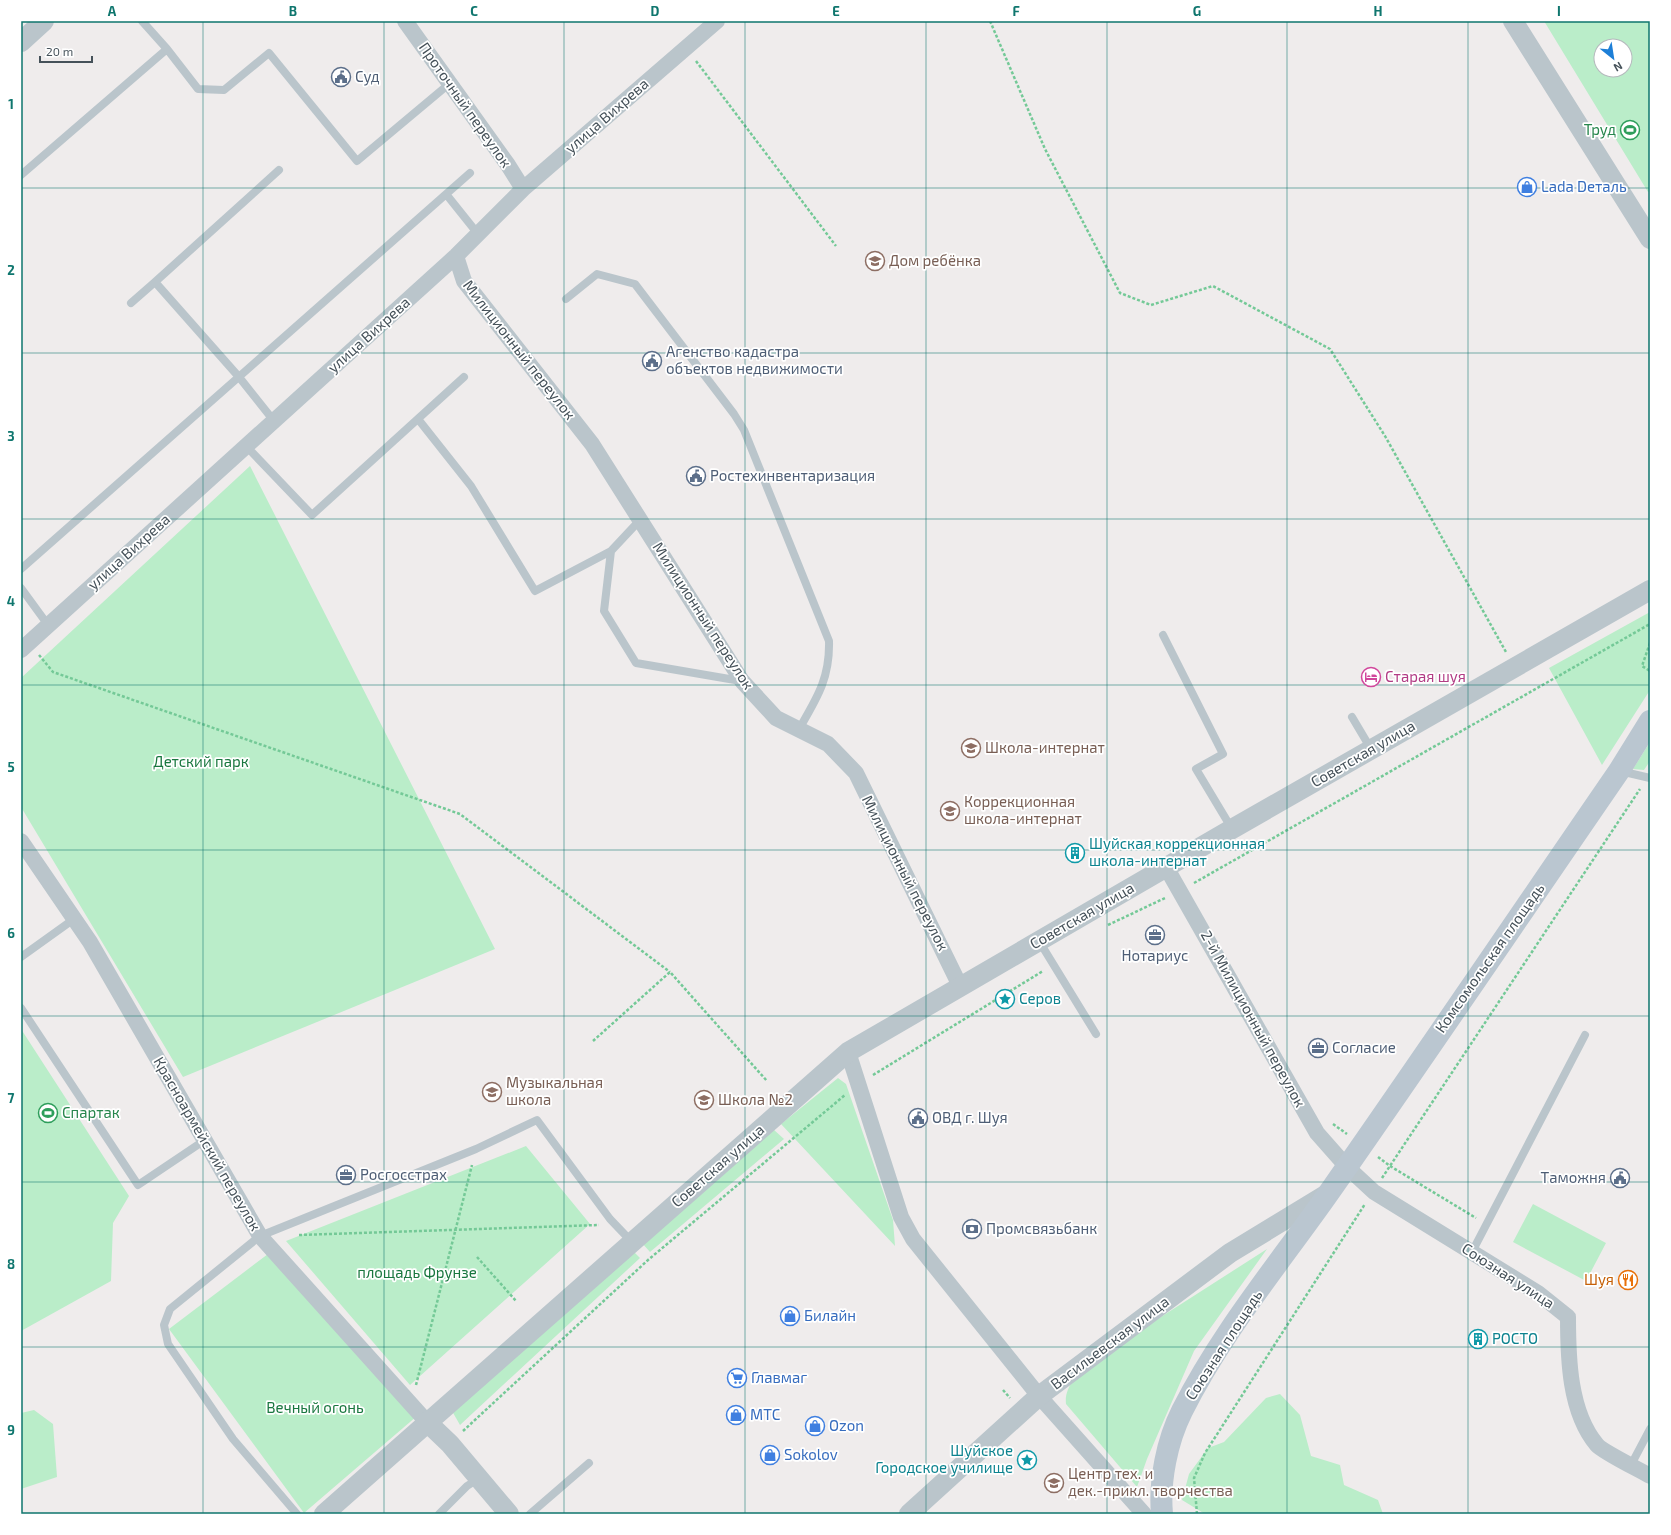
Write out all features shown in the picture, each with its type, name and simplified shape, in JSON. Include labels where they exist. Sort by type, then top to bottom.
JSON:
[{"type":"main road","name":"Комсомольская площадь","points":[[1328,1194],[1619,771],[1650,721]]},
{"type":"main road","name":"Союзная площадь","points":[[1162,1514],[1163,1481],[1168,1451],[1181,1413],[1233,1328],[1328,1194]]},
{"type":"street","points":[[21,42],[44,21]]},
{"type":"street","name":"Проточный переулок","points":[[405,21],[508,165],[523,189]]},
{"type":"street","name":"улица Вихрева","points":[[25,646],[456,256],[523,189],[717,21]]},
{"type":"street","points":[[1513,21],[1650,239]]},
{"type":"street","name":"Милиционный переулок","points":[[456,256],[464,281],[592,444],[742,681],[776,718],[828,744],[856,774],[960,986]]},
{"type":"street","name":"Советская улица","points":[[631,1241],[848,1052],[960,986],[1043,947],[1166,867],[1647,592]]},
{"type":"street","name":"Красноармейский переулок","points":[[21,841],[90,942],[260,1236],[427,1422]]},
{"type":"street","name":"2-й Милиционный переулок","points":[[1166,867],[1317,1133],[1347,1167]]},
{"type":"street","points":[[848,1052],[860,1083],[901,1217],[913,1239],[1040,1396],[1144,1514]]},
{"type":"street","name":"Союзная улица","points":[[1347,1167],[1374,1192],[1538,1293],[1568,1317],[1568,1349],[1572,1387],[1584,1422],[1598,1446],[1650,1476]]},
{"type":"street","name":"Васильевская улица","points":[[909,1514],[1040,1396],[1230,1253],[1328,1194]]},
{"type":"street","points":[[324,1514],[631,1241]]},
{"type":"street","points":[[427,1422],[450,1444],[509,1514]]},
{"type":"lane","points":[[142,21],[167,49],[198,89],[224,90],[269,53],[357,161],[449,84]]},
{"type":"lane","points":[[21,175],[167,49]]},
{"type":"lane","points":[[131,304],[280,170]]},
{"type":"lane","points":[[21,569],[470,173]]},
{"type":"lane","points":[[446,194],[478,234]]},
{"type":"lane","points":[[566,299],[597,274],[635,284],[734,414],[744,430],[828,640],[829,657],[822,690],[799,729]]},
{"type":"lane","points":[[155,282],[239,376],[274,421]]},
{"type":"lane","points":[[246,446],[312,515],[464,377]]},
{"type":"lane","points":[[418,418],[471,486],[535,591],[611,551],[640,520]]},
{"type":"lane","points":[[611,551],[604,611],[636,663],[742,681]]},
{"type":"lane","points":[[21,588],[48,625]]},
{"type":"lane","points":[[1163,636],[1223,754],[1196,769],[1232,829]]},
{"type":"lane","points":[[1352,716],[1371,749]]},
{"type":"lane","points":[[1619,771],[1649,777]]},
{"type":"lane","points":[[21,957],[74,919]]},
{"type":"lane","points":[[1043,947],[1096,1034]]},
{"type":"lane","points":[[21,1008],[138,1184],[204,1140]]},
{"type":"lane","points":[[1472,1252],[1585,1035]]},
{"type":"lane","points":[[297,1514],[233,1440],[168,1344],[164,1325],[170,1309],[260,1236],[476,1149],[537,1120],[610,1219],[631,1241]]},
{"type":"lane","points":[[1631,1465],[1650,1430]]},
{"type":"lane","points":[[530,1514],[589,1463]]},
{"type":"lane","points":[[439,1514],[467,1486],[479,1478]]},
{"type":"path","points":[[990,21],[1045,149],[1120,293],[1151,305],[1213,286],[1330,349],[1385,436],[1507,653]]},
{"type":"path","points":[[686,47],[836,246]]},
{"type":"path","points":[[1103,927],[1179,891],[1650,624]]},
{"type":"path","points":[[1650,643],[1642,666],[1650,670]]},
{"type":"path","points":[[25,646],[53,672],[460,814],[670,972],[767,1081]]},
{"type":"path","points":[[1197,1514],[1194,1478],[1205,1453],[1390,1166],[1649,777]]},
{"type":"path","points":[[450,1444],[648,1260],[860,1083],[1047,968],[1043,947]]},
{"type":"path","points":[[593,1041],[670,972]]},
{"type":"path","points":[[1327,1120],[1362,1144],[1390,1166],[1486,1224]]},
{"type":"path","points":[[415,1390],[476,1149]]},
{"type":"path","points":[[291,1235],[603,1225]]},
{"type":"path","points":[[477,1257],[516,1301]]},
{"type":"green space","name":"Труд","points":[[1544,21],[1650,21],[1650,191],[1648,192]]},
{"type":"green space","name":"Детский парк","points":[[250,466],[495,949],[183,1077],[21,807],[21,678]]},
{"type":"green space","points":[[1650,612],[1650,690],[1602,765],[1549,668]]},
{"type":"green space","points":[[1650,742],[1650,761],[1644,770],[1633,769]]},
{"type":"green space","name":"Спартак","points":[[21,1029],[129,1196],[113,1223],[111,1281],[21,1331]]},
{"type":"green space","points":[[838,1078],[846,1084],[893,1220],[895,1246],[781,1124]]},
{"type":"green space","points":[[773,1129],[784,1139],[650,1252],[642,1243]]},
{"type":"green space","name":"площадь Фрунзе","points":[[526,1146],[590,1224],[410,1385],[286,1241]]},
{"type":"green space","points":[[1533,1204],[1606,1243],[1586,1281],[1513,1242]]},
{"type":"green space","points":[[1267,1249],[1194,1351],[1147,1459],[1137,1487],[1066,1404],[1069,1386],[1076,1376],[1089,1363]]},
{"type":"green space","points":[[632,1250],[640,1258],[460,1425],[452,1411]]},
{"type":"green space","name":"Вечный огонь","points":[[268,1254],[417,1416],[304,1513],[169,1329]]},
{"type":"green space","points":[[1280,1394],[1300,1415],[1311,1456],[1340,1465],[1344,1485],[1378,1500],[1383,1514],[1205,1514],[1182,1500],[1189,1474],[1208,1448],[1224,1442],[1266,1398]]},
{"type":"green space","points":[[34,1410],[53,1424],[57,1477],[21,1489],[21,1413]]},
{"type":"place","name":"Суд","points":[[341,77]]},
{"type":"place","name":"Труд","points":[[1630,130]]},
{"type":"place","name":"Lada Dеталь","points":[[1527,187]]},
{"type":"place","name":"Дом ребёнка","points":[[875,261]]},
{"type":"place","name":"Агенство кадастра объектов недвижимости","points":[[652,361]]},
{"type":"place","name":"Ростехинвентаризация","points":[[696,476]]},
{"type":"place","name":"Старая шуя","points":[[1371,677]]},
{"type":"place","name":"Школа-интернат","points":[[971,748]]},
{"type":"place","name":"Коррекционная школа-интернат","points":[[950,811]]},
{"type":"place","name":"Шуйская коррекционная школа-интернат","points":[[1075,853]]},
{"type":"place","name":"Нотариус","points":[[1155,935]]},
{"type":"place","name":"Серов","points":[[1005,999]]},
{"type":"place","name":"Согласие","points":[[1318,1048]]},
{"type":"place","name":"Музыкальная школа","points":[[492,1092]]},
{"type":"place","name":"Школа №2","points":[[704,1100]]},
{"type":"place","name":"Спартак","points":[[48,1113]]},
{"type":"place","name":"ОВД г. Шуя","points":[[918,1118]]},
{"type":"place","name":"Росгосстрах","points":[[346,1175]]},
{"type":"place","name":"Таможня","points":[[1620,1178]]},
{"type":"place","name":"Промсвязьбанк","points":[[972,1229]]},
{"type":"place","name":"Шуя","points":[[1628,1280]]},
{"type":"place","name":"Билайн","points":[[790,1316]]},
{"type":"place","name":"РОСТО","points":[[1478,1339]]},
{"type":"place","name":"Главмаг","points":[[737,1378]]},
{"type":"place","name":"МТС","points":[[736,1415]]},
{"type":"place","name":"Ozon","points":[[815,1426]]},
{"type":"place","name":"Sokolov","points":[[770,1455]]},
{"type":"place","name":"Шуйское Городское училище","points":[[1027,1460]]},
{"type":"place","name":"Центр тех. и дек.-прикл. творчества","points":[[1054,1483]]}]
